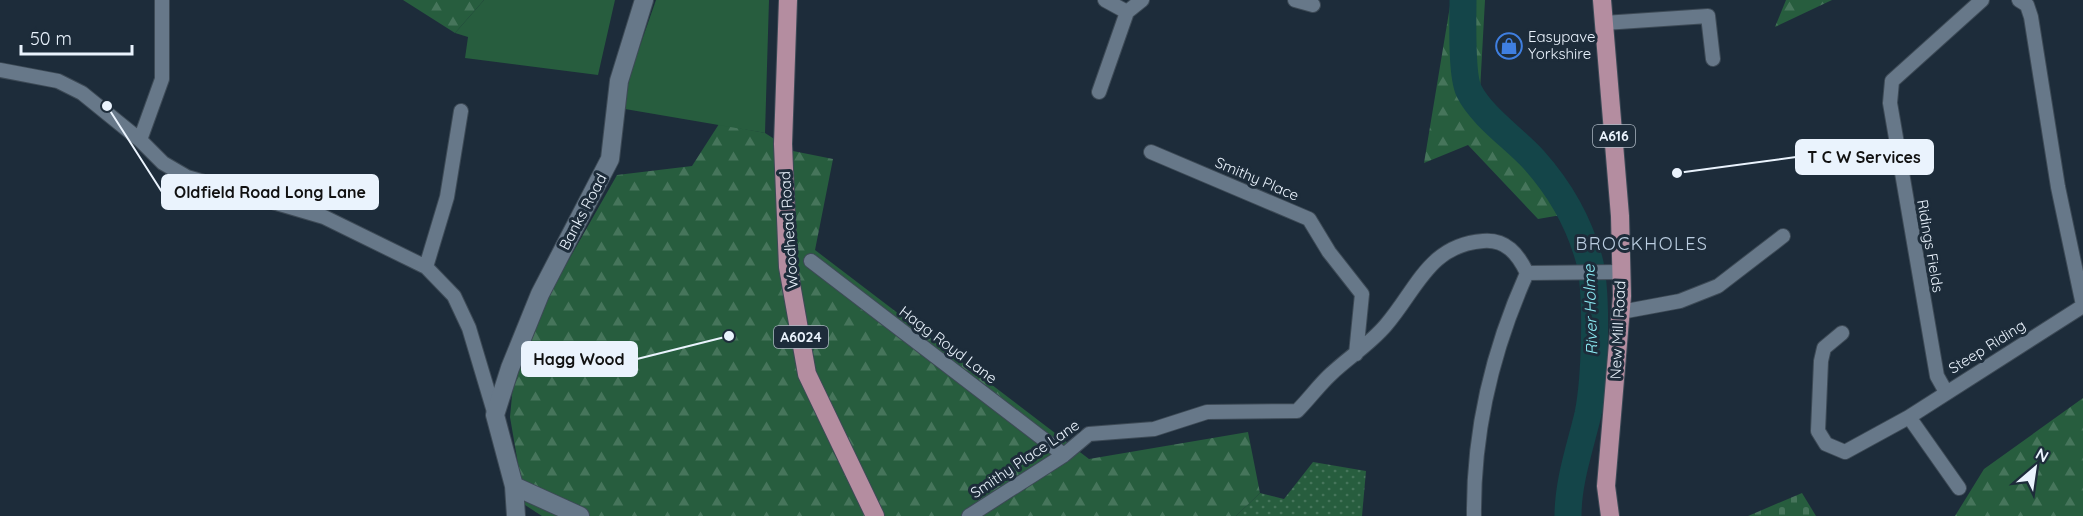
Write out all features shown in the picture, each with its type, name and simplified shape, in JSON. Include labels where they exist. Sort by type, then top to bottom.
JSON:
[{"type":"main road","name":"Woodhead Road","points":[[788,0],[783,144],[788,267],[807,374],[875,516]]},
{"type":"main road","name":"New Mill Road","points":[[1602,0],[1620,216],[1614,272],[1622,312],[1606,486],[1610,516]]},
{"type":"street","points":[[140,140],[162,79],[162,0]]},
{"type":"street","name":"Banks Road","points":[[495,415],[510,368],[540,294],[610,159],[619,81],[644,0]]},
{"type":"street","points":[[1105,0],[1127,12]]},
{"type":"street","points":[[1099,92],[1127,12],[1142,0]]},
{"type":"street","points":[[1295,0],[1313,5]]},
{"type":"street","name":"Ridings Fields","points":[[1946,392],[1937,376],[1915,258],[1890,103],[1892,81],[1982,0]]},
{"type":"street","points":[[2019,0],[2027,5],[2031,17],[2058,187],[2083,305]]},
{"type":"street","points":[[1604,23],[1708,16],[1713,59]]},
{"type":"street","points":[[0,70],[58,81],[82,93],[140,140],[163,163],[187,177],[324,218],[426,267],[454,296],[469,328],[514,486],[516,516]]},
{"type":"street","points":[[426,267],[447,197],[460,111]]},
{"type":"street","name":"Smithy Place","points":[[1151,152],[1309,219],[1329,252],[1362,294],[1356,354]]},
{"type":"street","points":[[1622,312],[1680,301],[1718,286],[1783,237]]},
{"type":"street","name":"Smithy Place Lane","points":[[969,516],[1064,455],[1089,434],[1154,429],[1207,411],[1297,411],[1329,376],[1387,325],[1431,265],[1449,249],[1468,242],[1489,241],[1506,245],[1520,257],[1527,273]]},
{"type":"street","name":"Hagg Royd Lane","points":[[811,261],[1064,455]]},
{"type":"street","points":[[1474,516],[1478,440],[1488,381],[1500,338],[1527,273],[1614,272]]},
{"type":"street","name":"Steep Riding","points":[[1842,333],[1824,348],[1821,361],[1818,431],[1826,444],[1845,452],[1909,417],[2083,305]]},
{"type":"street","points":[[1909,417],[1959,488]]},
{"type":"street","points":[[514,486],[580,516]]},
{"type":"green space","points":[[403,0],[484,0],[455,33]]},
{"type":"green space","points":[[484,0],[615,0],[598,75],[465,58],[468,37],[455,33]]},
{"type":"green space","points":[[656,0],[769,0],[765,133],[625,109],[628,80]]},
{"type":"green space","points":[[1451,0],[1485,0],[1480,91],[1567,214],[1538,219],[1468,145],[1424,163]]},
{"type":"green space","points":[[1786,0],[1832,0],[1775,27]]},
{"type":"green space","points":[[719,124],[765,133],[793,151],[833,159],[815,250],[1089,459],[1248,432],[1260,493],[1236,516],[542,516],[525,505],[510,417],[514,374],[547,298],[617,175],[692,166]]},
{"type":"green space","points":[[2083,398],[2083,516],[1955,516],[1984,469]]},
{"type":"green space","points":[[1313,462],[1366,471],[1362,516],[1236,516],[1260,493],[1284,499]]},
{"type":"green space","points":[[1802,493],[1816,516],[1748,516]]},
{"type":"waterway","name":"River Holme","points":[[1463,0],[1464,60],[1469,91],[1490,119],[1534,160],[1552,182],[1574,219],[1589,259],[1594,293],[1592,380],[1588,414],[1572,477],[1568,516]]},
{"type":"place","name":"Easypave Yorkshire","points":[[1509,46]]},
{"type":"place","name":"Oldfield Road Long Lane","points":[[107,106]]},
{"type":"place","name":"T C W Services","points":[[1677,173]]},
{"type":"place","name":"Hagg Wood","points":[[729,336]]},
{"type":"district","name":"BROCKHOLES","points":[[1642,244]]}]
